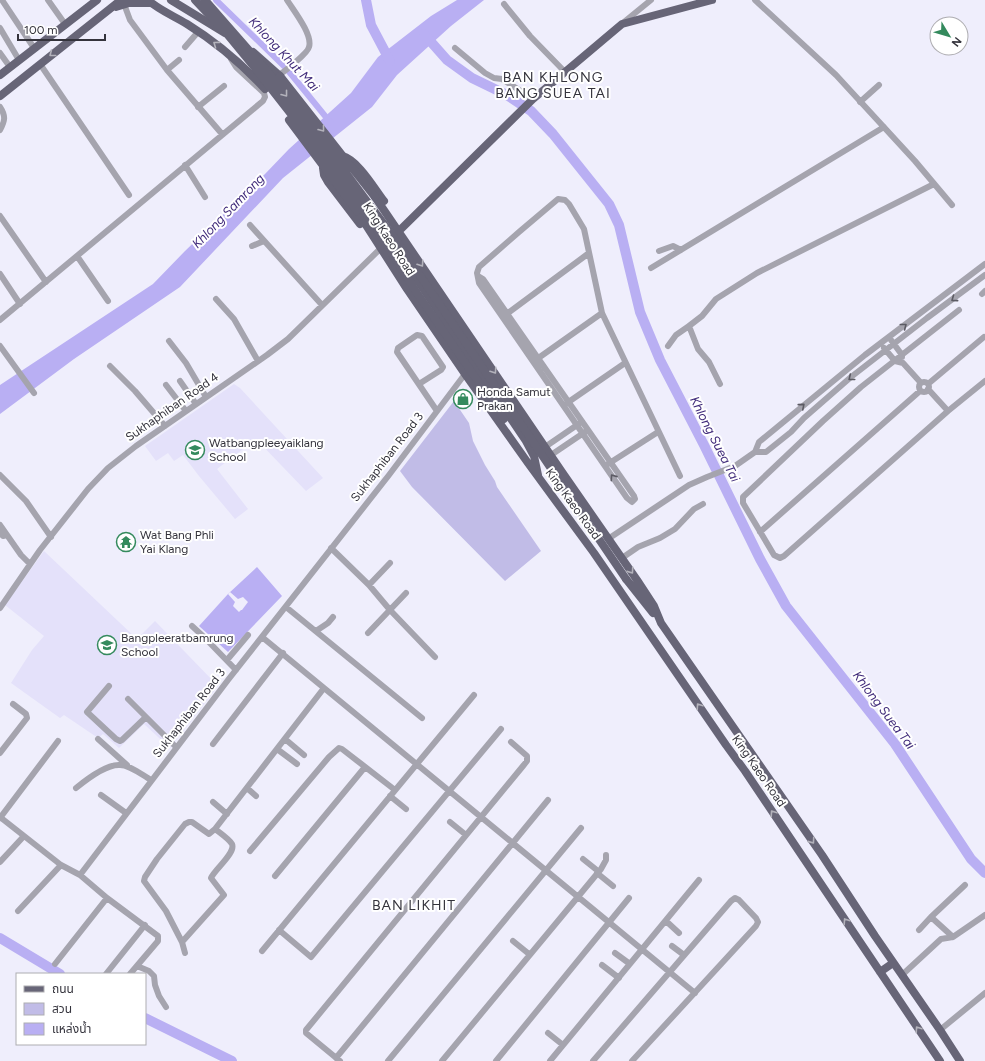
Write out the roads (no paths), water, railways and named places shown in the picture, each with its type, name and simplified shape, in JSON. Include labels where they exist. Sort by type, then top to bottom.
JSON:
[{"type":"main road","points":[[0,75],[97,0]]},
{"type":"main road","name":"King Kaeo Road","points":[[171,0],[239,42],[281,74],[375,197],[545,448],[622,558],[651,602],[658,618],[822,855],[960,1061]]},
{"type":"main road","points":[[178,0],[185,10]]},
{"type":"main road","points":[[195,0],[227,34],[255,68],[355,196],[417,293],[535,463]]},
{"type":"main road","points":[[206,0],[273,78],[338,161],[398,243],[626,579],[658,618]]},
{"type":"main road","points":[[399,231],[519,112],[622,24],[712,0]]},
{"type":"main road","points":[[0,96],[105,12],[122,2],[129,3],[149,1]]},
{"type":"main road","name":"King Kaeo Road","points":[[149,1],[198,32],[229,54],[248,71],[265,89],[363,219],[380,248],[465,374],[594,553],[745,771],[940,1061]]},
{"type":"main road","points":[[375,239],[357,221],[328,182],[324,175],[323,168],[339,155],[347,157],[356,164],[387,205],[393,222]]},
{"type":"main road","points":[[363,219],[380,234],[391,241],[526,441],[534,456],[538,476]]},
{"type":"main road","points":[[880,972],[893,963]]},
{"type":"street","points":[[2,0],[34,48]]},
{"type":"street","points":[[48,0],[66,24]]},
{"type":"street","points":[[281,74],[310,47],[309,36],[287,0]]},
{"type":"street","points":[[622,24],[651,0]]},
{"type":"street","points":[[755,0],[836,76],[884,127],[952,205]]},
{"type":"street","points":[[122,2],[130,20],[167,70],[222,134]]},
{"type":"street","points":[[504,4],[530,36],[565,72]]},
{"type":"street","points":[[0,28],[19,60]]},
{"type":"street","points":[[185,47],[198,32]]},
{"type":"street","points":[[455,48],[485,73],[494,78],[502,78],[531,101]]},
{"type":"street","points":[[0,52],[10,67]]},
{"type":"street","points":[[0,320],[263,101],[265,97],[262,91],[235,65],[229,54]]},
{"type":"street","points":[[167,70],[180,60]]},
{"type":"street","points":[[40,64],[129,195]]},
{"type":"street","points":[[860,102],[879,85]]},
{"type":"street","points":[[198,107],[224,86]]},
{"type":"street","points":[[0,107],[5,114],[4,122],[0,130]]},
{"type":"street","points":[[651,268],[884,127]]},
{"type":"street","points":[[185,165],[205,197]]},
{"type":"street","points":[[668,346],[676,335],[702,316],[716,299],[757,273],[934,184]]},
{"type":"street","points":[[608,464],[627,498],[632,502],[634,496],[608,464],[505,315],[483,279],[478,276],[477,273],[479,267],[558,199],[565,200],[573,209],[584,229],[602,313],[680,476]]},
{"type":"street","points":[[0,216],[46,282]]},
{"type":"street","points":[[250,226],[322,305]]},
{"type":"street","points":[[391,241],[399,231]]},
{"type":"street","points":[[252,246],[264,241]]},
{"type":"street","points":[[658,250],[673,246],[681,250]]},
{"type":"street","name":"Sukhaphiban Road 4","points":[[0,608],[30,564],[105,471],[136,446],[288,339],[380,248]]},
{"type":"street","points":[[505,315],[589,252]]},
{"type":"street","points":[[77,256],[108,302]]},
{"type":"street","points":[[608,539],[689,485],[736,466],[755,452],[760,442],[817,393],[985,264]]},
{"type":"street","points":[[0,274],[20,304]]},
{"type":"street","points":[[755,452],[766,452],[826,399],[886,350],[985,276]]},
{"type":"street","points":[[216,299],[234,319],[258,361]]},
{"type":"street","points":[[959,310],[841,404],[746,494],[742,500],[743,503],[774,555],[780,558],[784,556],[948,411],[985,381]]},
{"type":"street","points":[[536,359],[602,313]]},
{"type":"street","points":[[689,326],[698,349],[708,362],[720,384]]},
{"type":"street","points":[[419,384],[441,370],[443,367],[419,334],[398,348],[397,352],[437,411]]},
{"type":"street","points":[[760,532],[920,391],[919,386],[926,385],[984,337]]},
{"type":"street","points":[[889,338],[902,355],[903,363]]},
{"type":"street","points":[[169,341],[186,363],[206,396]]},
{"type":"street","points":[[881,343],[895,361],[903,363],[926,385],[948,411]]},
{"type":"street","points":[[0,346],[34,393]]},
{"type":"street","points":[[566,403],[625,363]]},
{"type":"street","points":[[110,366],[135,391],[165,426]]},
{"type":"street","name":"Sukhaphiban Road 3","points":[[80,875],[176,747],[286,607],[465,374]]},
{"type":"street","points":[[180,381],[196,404]]},
{"type":"street","points":[[166,385],[186,411]]},
{"type":"street","points":[[789,418],[796,427]]},
{"type":"street","points":[[545,448],[580,423]]},
{"type":"street","points":[[551,455],[585,431]]},
{"type":"street","points":[[568,432],[572,440]]},
{"type":"street","points":[[608,464],[658,432]]},
{"type":"street","points":[[0,475],[26,501],[51,537]]},
{"type":"street","points":[[622,558],[638,547],[660,538],[675,528],[694,509],[704,504]]},
{"type":"street","points":[[0,525],[3,534],[30,564]]},
{"type":"street","points":[[331,548],[369,585],[390,610],[435,657]]},
{"type":"street","points":[[369,585],[390,563]]},
{"type":"street","points":[[368,633],[406,593]]},
{"type":"street","points":[[286,607],[422,718]]},
{"type":"street","points":[[316,631],[328,623],[333,617]]},
{"type":"street","points":[[192,626],[236,670]]},
{"type":"street","points":[[227,660],[248,635]]},
{"type":"street","points":[[262,637],[284,653],[324,688],[578,895],[695,993]]},
{"type":"street","points":[[213,744],[284,653]]},
{"type":"street","points":[[109,686],[87,712],[116,739],[120,741],[122,740],[146,717]]},
{"type":"street","points":[[185,954],[182,942],[166,911],[145,884],[145,877],[185,824],[192,822],[209,834],[215,829],[324,688]]},
{"type":"street","points":[[262,951],[474,695]]},
{"type":"street","points":[[128,699],[176,747]]},
{"type":"street","points":[[0,753],[27,718],[26,714],[13,704]]},
{"type":"street","points":[[279,930],[311,956],[501,728]]},
{"type":"street","points":[[98,739],[130,768]]},
{"type":"street","points":[[285,739],[304,755]]},
{"type":"street","points":[[58,742],[0,818],[61,865],[80,875],[107,898],[158,936],[158,941],[131,973]]},
{"type":"street","points":[[511,742],[527,756],[527,761],[306,1030],[306,1033],[338,1059],[548,800]]},
{"type":"street","points":[[277,749],[298,764]]},
{"type":"street","points":[[250,851],[336,749],[342,749],[395,790]]},
{"type":"street","points":[[76,788],[91,776],[104,769],[120,764],[151,780]]},
{"type":"street","points":[[275,876],[365,767]]},
{"type":"street","points":[[246,788],[256,796]]},
{"type":"street","points":[[101,795],[126,814]]},
{"type":"street","points":[[390,796],[406,809]]},
{"type":"street","points":[[213,802],[227,814]]},
{"type":"street","points":[[450,822],[466,835]]},
{"type":"street","points":[[388,1061],[581,828]]},
{"type":"street","points":[[182,942],[224,895],[211,878],[231,853],[232,846],[231,843],[215,829]]},
{"type":"street","points":[[0,862],[24,836]]},
{"type":"street","points":[[442,1061],[598,872],[606,860],[606,854]]},
{"type":"street","points":[[583,859],[613,886]]},
{"type":"street","points":[[18,911],[61,865]]},
{"type":"street","points":[[550,1061],[699,880]]},
{"type":"street","points":[[919,930],[965,885]]},
{"type":"street","points":[[55,964],[107,898]]},
{"type":"street","points":[[496,1061],[629,898]]},
{"type":"street","points":[[593,1061],[731,900],[735,898],[739,900],[756,918],[758,922],[756,926],[632,1061]]},
{"type":"street","points":[[902,975],[941,939],[953,937],[985,915]]},
{"type":"street","points":[[931,917],[953,937]]},
{"type":"street","points":[[666,921],[679,933]]},
{"type":"street","points":[[107,973],[145,925]]},
{"type":"street","points":[[513,941],[529,954]]},
{"type":"street","points":[[672,946],[684,956]]},
{"type":"street","points":[[616,952],[630,964]]},
{"type":"street","points":[[602,965],[619,978]]},
{"type":"street","points":[[137,966],[149,971],[154,976],[155,985],[159,996],[166,1008]]},
{"type":"street","points":[[940,1030],[985,993]]},
{"type":"street","points":[[548,1033],[563,1045]]},
{"type":"water","name":"Khlong Samrong","points":[[457,0],[484,0],[451,26],[397,75],[372,107],[283,178],[180,287],[74,359],[0,414],[0,385],[153,284],[289,149],[351,93],[378,57],[431,16]]},
{"type":"water","points":[[257,567],[282,596],[228,652],[199,626],[228,594]]},
{"type":"waterway","name":"Khlong Khut Mai","points":[[216,0],[286,68],[330,122]]},
{"type":"waterway","points":[[366,0],[371,25],[390,61]]},
{"type":"waterway","name":"Khlong Suea Tai","points":[[424,34],[447,60],[472,78],[507,95],[531,111],[553,134],[609,204],[619,225],[640,312],[660,360],[760,559],[786,606],[895,744],[971,859],[985,873]]},
{"type":"waterway","points":[[0,938],[58,973]]},
{"type":"waterway","points":[[146,1018],[232,1061]]},
{"type":"place","name":"Honda Samut Prakan","points":[[463,399]]},
{"type":"place","name":"Watbangpleeyaiklang School","points":[[195,450]]},
{"type":"place","name":"Wat Bang Phli Yai Klang","points":[[126,542]]},
{"type":"place","name":"Bangpleeratbamrung School","points":[[107,645]]},
{"type":"district","name":"BAN KHLONG BANG SUEA TAI","points":[[553,86]]},
{"type":"district","name":"BAN LIKHIT","points":[[414,905]]}]
